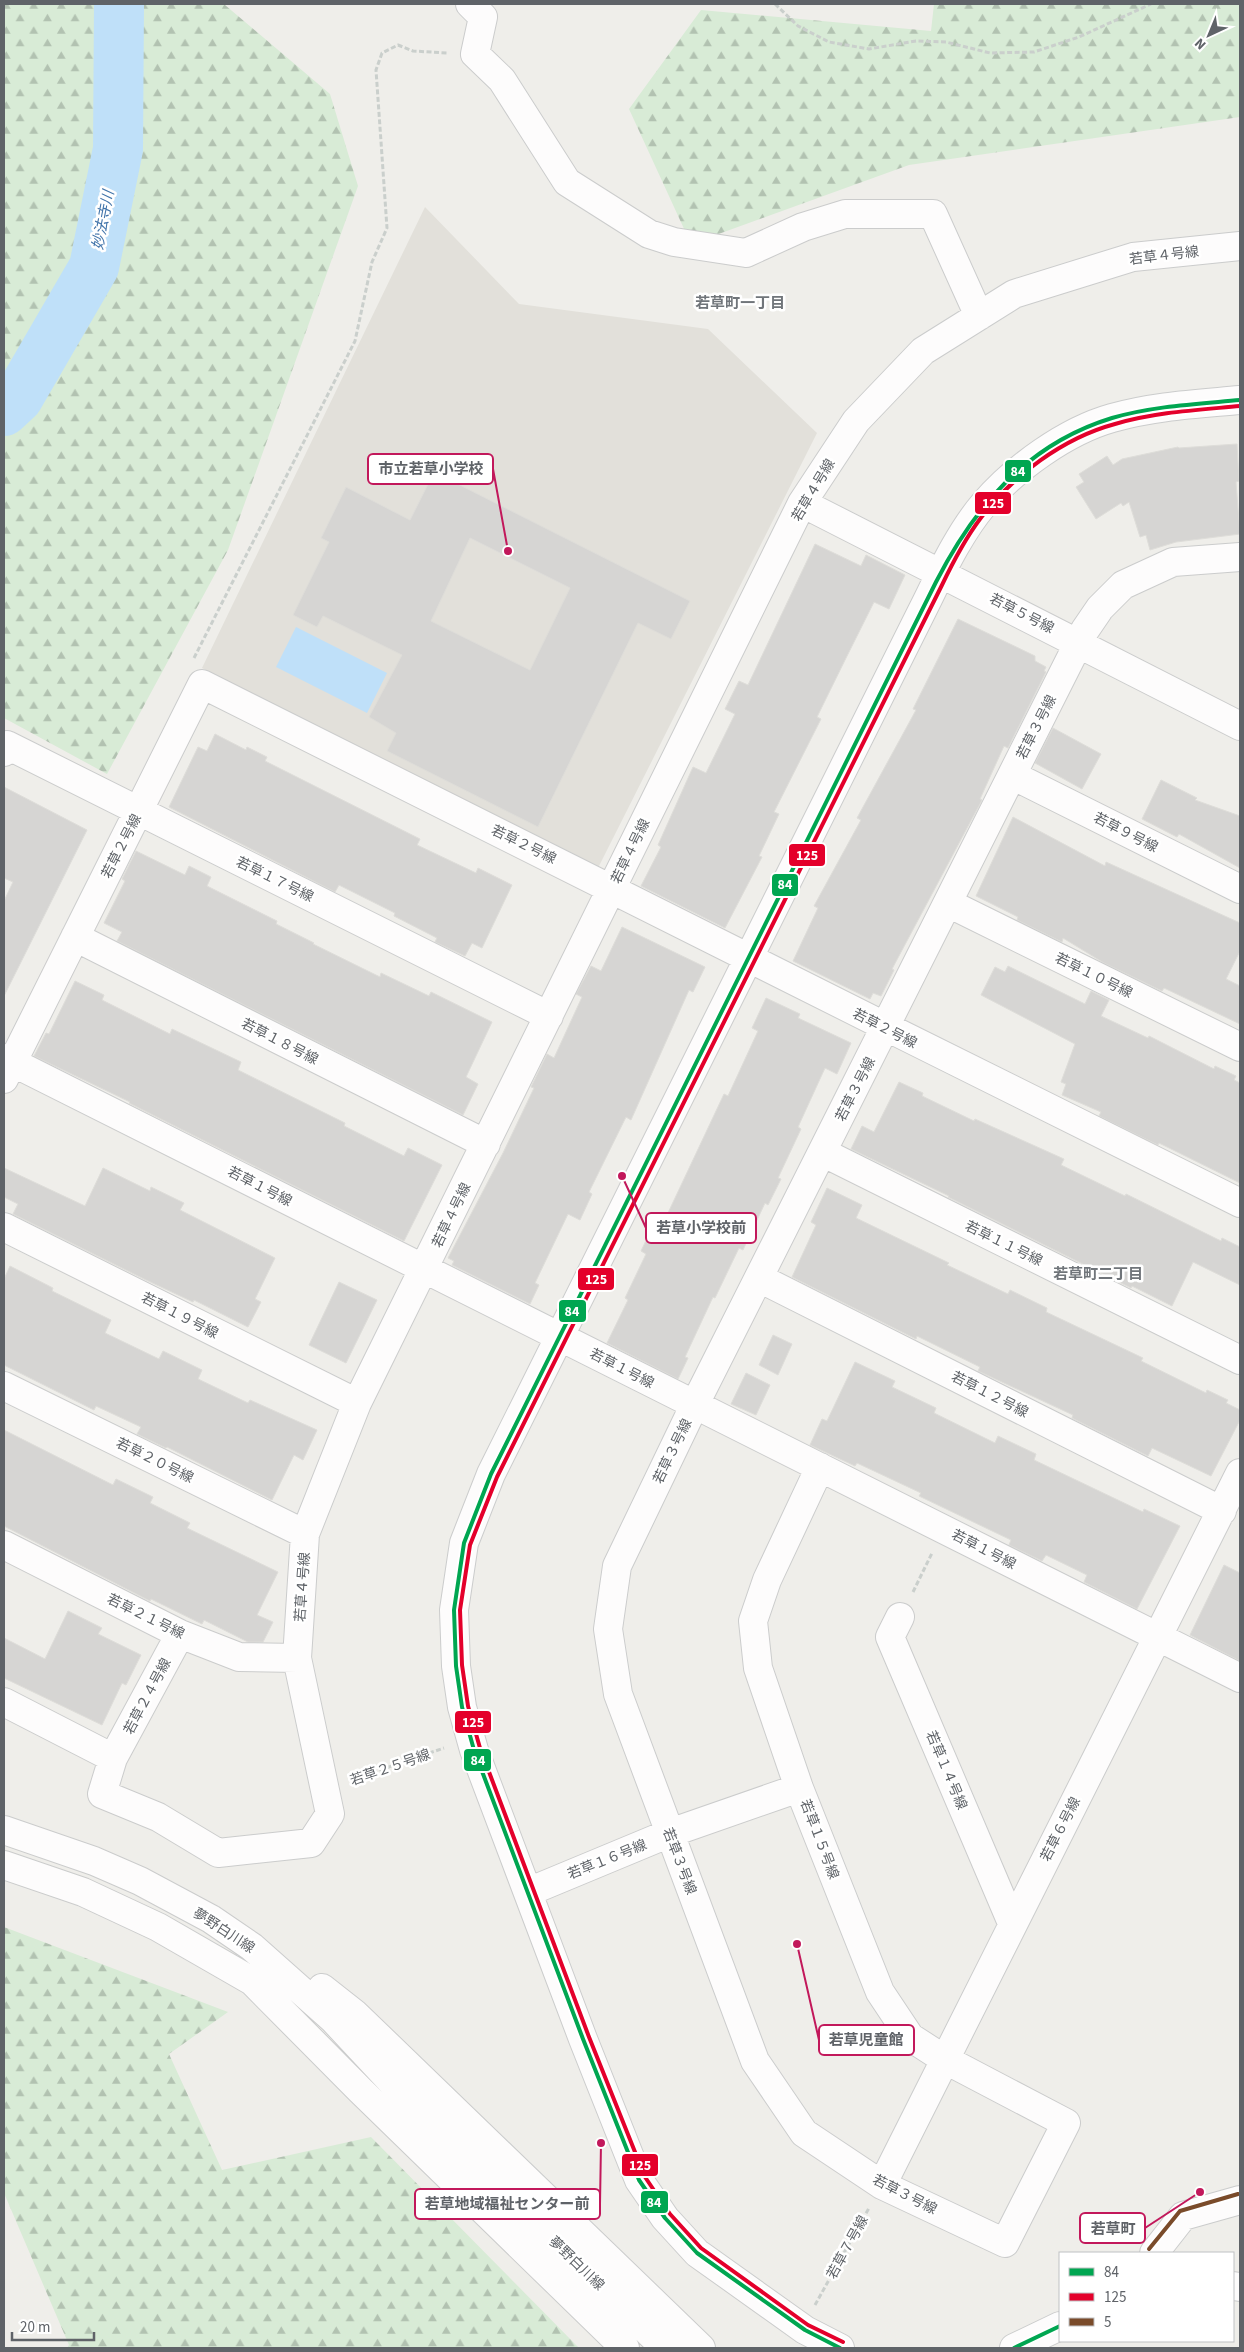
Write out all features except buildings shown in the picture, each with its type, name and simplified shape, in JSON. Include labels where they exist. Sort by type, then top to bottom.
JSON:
[{"type":"street","points":[[470,4],[483,18],[475,54],[502,80],[567,182],[649,234],[674,242],[746,253],[804,227],[845,214],[933,214],[979,316]]},
{"type":"street","name":"若草４号線","points":[[113,1758],[102,1794],[158,1817],[218,1853],[311,1843],[330,1814],[297,1658],[305,1534],[357,1403],[425,1269],[802,503],[856,420],[923,351],[1014,294],[1134,256],[1240,246]]},
{"type":"street","points":[[840,2348],[805,2330],[697,2252],[665,2218],[639,2180],[474,1750],[462,1707],[456,1666],[454,1610],[464,1543],[491,1474],[942,572],[984,504],[1026,463],[1071,436],[1111,418],[1153,409],[1240,400]]},
{"type":"street","name":"若草５号線","points":[[802,503],[942,572],[1240,726]]},
{"type":"street","name":"若草３号線","points":[[1066,2123],[1005,2243],[882,2185],[804,2133],[755,2061],[618,1694],[608,1629],[617,1566],[695,1404],[886,1028],[1078,642],[1100,608],[1123,585],[1173,562],[1240,557]]},
{"type":"street","name":"若草２号線","points":[[6,1066],[75,937],[202,684],[612,888],[886,1028],[1240,1203]]},
{"type":"street","name":"若草１７号線","points":[[4,752],[7,745],[549,1016]]},
{"type":"street","name":"若草９号線","points":[[1012,775],[1240,889]]},
{"type":"street","name":"若草１０号線","points":[[948,902],[1240,1047]]},
{"type":"street","name":"若草１８号線","points":[[75,937],[486,1144]]},
{"type":"street","name":"若草１号線","points":[[6,1066],[425,1269],[1240,1678]]},
{"type":"street","name":"若草１１号線","points":[[822,1152],[1240,1360]]},
{"type":"street","name":"若草１９号線","points":[[4,1227],[357,1403]]},
{"type":"street","name":"若草１２号線","points":[[759,1278],[1222,1510]]},
{"type":"street","name":"若草２０号線","points":[[4,1386],[305,1534]]},
{"type":"street","name":"若草１５号線","points":[[820,1467],[767,1580],[753,1621],[758,1668],[800,1788],[880,1992],[910,2037],[944,2059],[1066,2123]]},
{"type":"street","name":"若草６号線","points":[[882,2185],[1012,1923],[1240,1473]]},
{"type":"street","name":"若草２１号線","points":[[4,1545],[180,1634],[239,1656],[297,1658]]},
{"type":"street","name":"若草１４号線","points":[[900,1618],[890,1637],[1012,1923]]},
{"type":"street","name":"若草２４号線","points":[[113,1758],[180,1634]]},
{"type":"street","points":[[4,1702],[113,1758]]},
{"type":"street","name":"若草１６号線","points":[[528,1892],[670,1833],[800,1788]]},
{"type":"street","name":"夢野白川線","points":[[4,1830],[94,1861],[140,1881],[211,1919],[252,1947],[333,2019],[403,2094],[665,2348]]},
{"type":"street","name":"夢野白川線","points":[[4,1865],[83,1892],[158,1927],[252,1980],[403,2094]]},
{"type":"street","points":[[252,1947],[309,1978],[355,2014],[701,2348]]},
{"type":"street","points":[[252,1980],[360,2090],[625,2348]]},
{"type":"street","points":[[1155,2252],[1183,2216],[1240,2200]]},
{"type":"street","points":[[1014,2348],[1059,2326]]},
{"type":"path","points":[[775,4],[798,26],[829,42],[869,49],[916,41],[946,42],[990,53],[1034,52],[1079,37],[1151,4]]},
{"type":"path","points":[[192,662],[355,341],[372,262],[387,228],[376,70],[382,53],[398,45],[413,51],[475,54]]},
{"type":"path","points":[[900,1618],[934,1549]]},
{"type":"path","name":"若草２５号線","points":[[325,1789],[445,1748]]},
{"type":"path","name":"若草７号線","points":[[813,2310],[882,2185]]},
{"type":"shaded area","points":[[425,207],[519,304],[708,329],[817,433],[598,868],[202,668]]},
{"type":"green space","points":[[4,4],[226,4],[330,94],[358,186],[228,550],[107,774],[4,718]]},
{"type":"green space","points":[[934,4],[1240,4],[1240,117],[909,165],[691,244],[629,109],[701,10],[931,31]]},
{"type":"green space","points":[[4,1927],[228,2012],[169,2054],[222,2170],[371,2137],[579,2348],[67,2348],[69,2345],[4,2193]]},
{"type":"water","points":[[296,627],[387,673],[367,713],[276,667]]},
{"type":"waterway","name":"妙法寺川","points":[[4,411],[18,398],[94,267],[118,149],[119,4]]},
{"type":"transit line","name":"84","points":[[840,2348],[805,2330],[697,2253],[665,2218],[639,2180],[583,2039],[474,1750],[462,1707],[456,1666],[454,1610],[464,1543],[491,1474],[936,582],[968,528],[986,504],[1029,461],[1054,444],[1082,429],[1112,418],[1143,411],[1240,400]]},
{"type":"transit line","name":"125","points":[[843,2342],[808,2325],[701,2248],[670,2214],[645,2177],[589,2037],[480,1748],[468,1706],[462,1665],[460,1610],[470,1545],[497,1477],[964,543],[993,503],[1007,488],[1040,461],[1076,439],[1096,430],[1130,420],[1177,412],[1240,406]]},
{"type":"transit line","name":"5","points":[[1149,2249],[1180,2211],[1238,2194]]},
{"type":"transit line","name":"84","points":[[1014,2348],[1059,2326]]},
{"type":"place","name":"市立若草小学校","points":[[508,551]]},
{"type":"place","name":"若草小学校前","points":[[622,1176]]},
{"type":"place","name":"若草児童館","points":[[797,1944]]},
{"type":"place","name":"若草地域福祉センター前","points":[[601,2143]]},
{"type":"place","name":"若草町","points":[[1200,2192]]},
{"type":"district","name":"若草町一丁目","points":[[740,303]]},
{"type":"district","name":"若草町二丁目","points":[[1098,1274]]}]
